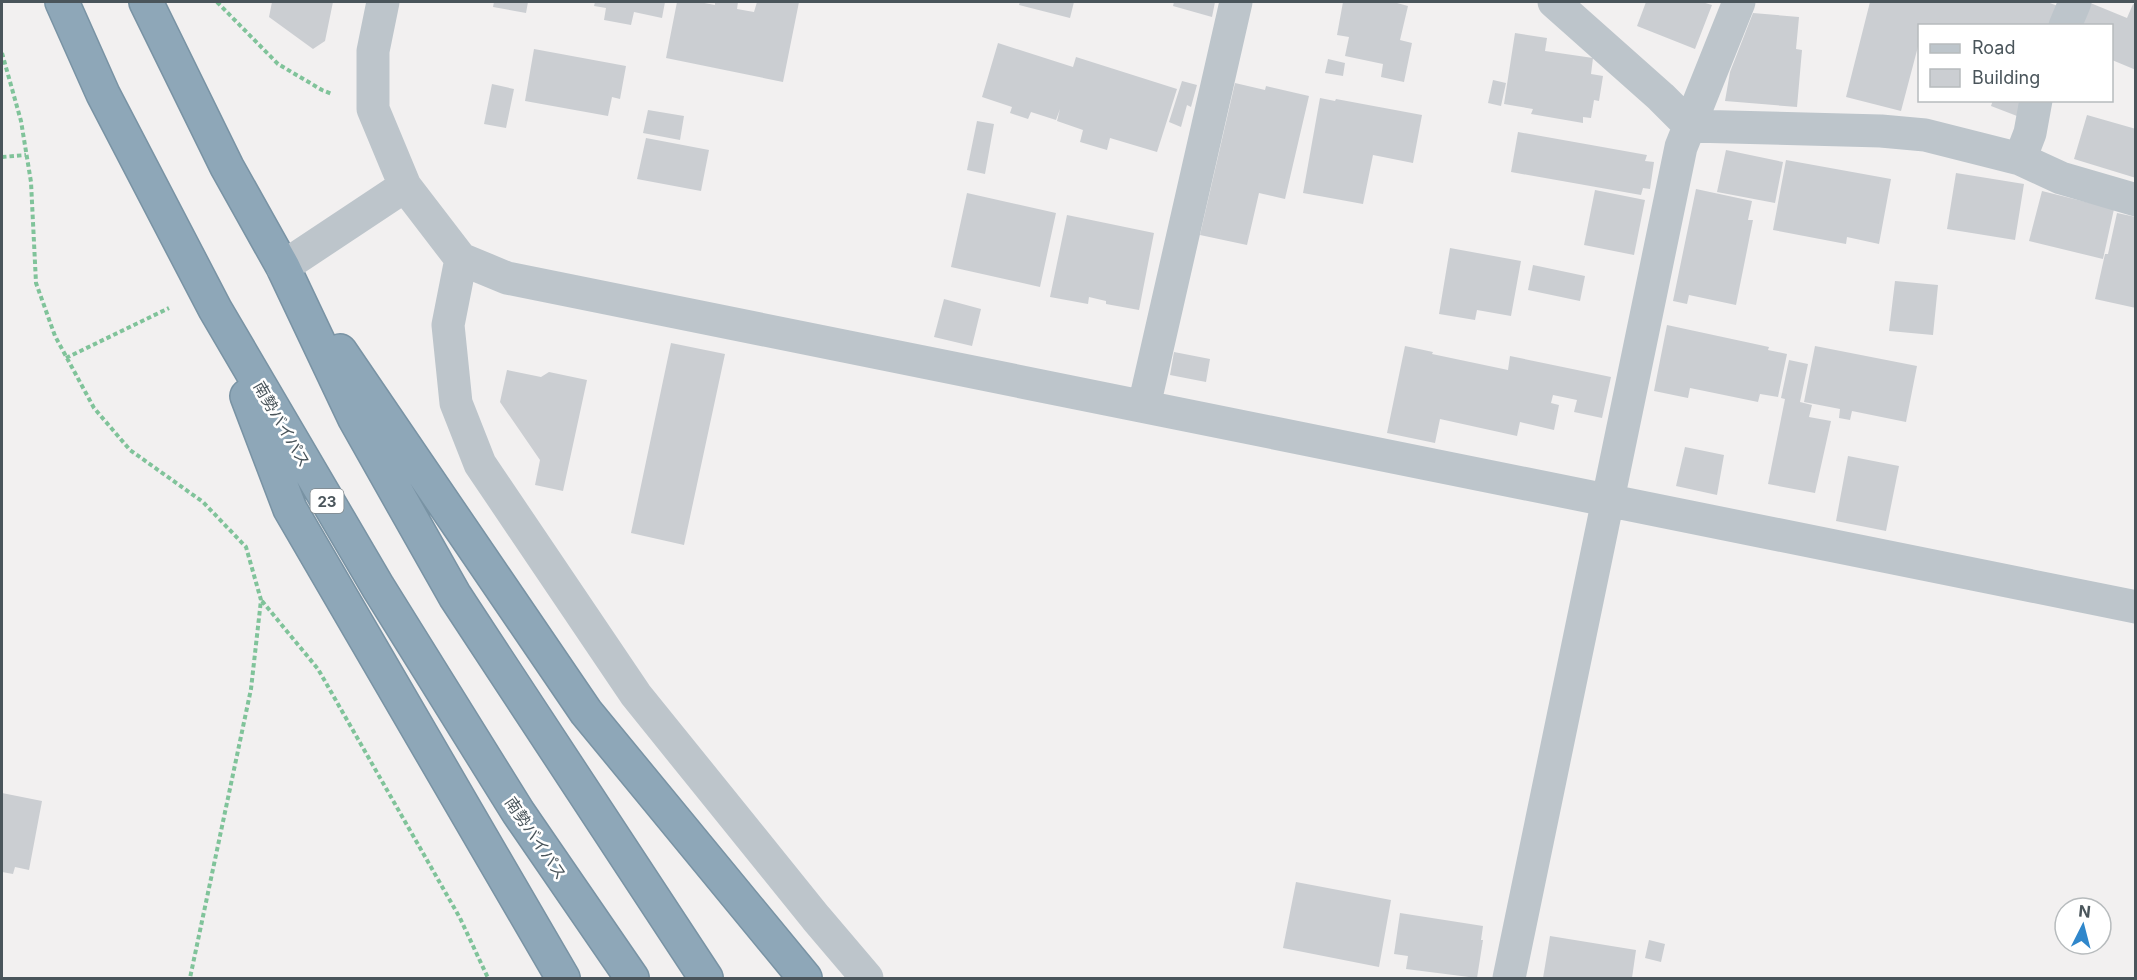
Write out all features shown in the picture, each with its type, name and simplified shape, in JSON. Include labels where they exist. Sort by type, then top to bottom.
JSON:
[{"type":"highway","name":"南勢バイパス","points":[[62,2],[103,94],[210,300],[378,587],[457,715],[518,812],[632,978]]},
{"type":"highway","points":[[146,2],[227,167],[284,267],[586,712],[805,978]]},
{"type":"highway","points":[[284,267],[355,419],[454,596],[706,978]]},
{"type":"highway","points":[[210,300],[290,509],[563,978]]},
{"type":"street","points":[[383,2],[374,51],[373,109],[405,186],[461,260],[507,278],[2136,606]]},
{"type":"street","points":[[1144,406],[1236,2]]},
{"type":"street","points":[[1554,2],[1661,97],[1690,126],[1881,131],[1925,135],[2020,159],[2061,178],[2136,200]]},
{"type":"street","points":[[1509,978],[1681,147],[1739,2]]},
{"type":"street","points":[[2066,24],[2075,2]]},
{"type":"street","points":[[2020,159],[2030,133],[2036,102]]},
{"type":"street","points":[[284,267],[405,186]]},
{"type":"street","points":[[461,260],[448,325],[456,403],[480,464],[636,695],[867,978]]},
{"type":"path","points":[[217,2],[278,64],[321,90],[373,109]]},
{"type":"path","points":[[2,53],[21,121],[31,182],[36,283],[55,336],[94,408],[130,450],[203,502],[246,547],[261,600],[251,689],[190,978]]},
{"type":"path","points":[[2,157],[26,155]]},
{"type":"path","points":[[66,358],[210,300]]},
{"type":"path","points":[[261,600],[318,669],[460,918],[488,978]]},
{"type":"building","points":[[272,2],[333,2],[325,41],[313,49],[269,17]]},
{"type":"building","points":[[494,2],[528,2],[526,13],[493,7]]},
{"type":"building","points":[[595,2],[665,2],[662,18],[634,12],[631,25],[604,20],[606,8],[594,6]]},
{"type":"building","points":[[677,2],[715,5],[715,2],[738,2],[737,9],[754,12],[757,2],[799,2],[783,82],[666,58]]},
{"type":"building","points":[[1020,2],[1074,2],[1070,18],[1019,5]]},
{"type":"building","points":[[1174,2],[1215,2],[1212,17],[1173,6]]},
{"type":"building","points":[[1343,2],[1397,2],[1408,6],[1400,40],[1412,43],[1404,82],[1381,77],[1383,64],[1345,56],[1349,37],[1337,35]]},
{"type":"building","points":[[1646,2],[1702,2],[1712,5],[1695,49],[1637,26]]},
{"type":"building","points":[[1870,2],[2047,2],[2058,6],[2052,24],[1918,24],[1918,47],[1901,111],[1846,97]]},
{"type":"building","points":[[2088,2],[2127,18],[2133,4],[2136,5],[2136,70],[2113,60],[2113,24],[2079,24]]},
{"type":"building","points":[[1753,13],[1799,17],[1796,49],[1802,50],[1797,107],[1725,101],[1730,72]]},
{"type":"building","points":[[1515,33],[1547,38],[1545,51],[1593,58],[1591,74],[1603,76],[1599,101],[1594,100],[1591,118],[1583,117],[1583,123],[1531,114],[1533,109],[1504,104]]},
{"type":"building","points":[[998,43],[1073,67],[1076,57],[1177,89],[1157,152],[1110,138],[1107,150],[1080,142],[1083,130],[1057,121],[1060,109],[1056,120],[1031,112],[1028,119],[1010,113],[1012,107],[982,97]]},
{"type":"building","points":[[534,49],[626,66],[620,99],[612,97],[608,116],[525,101]]},
{"type":"building","points":[[1328,59],[1345,63],[1343,76],[1325,73]]},
{"type":"building","points":[[1493,80],[1506,83],[1501,106],[1488,103]]},
{"type":"building","points":[[1182,81],[1197,85],[1191,107],[1187,105],[1181,127],[1169,122]]},
{"type":"building","points":[[1235,83],[1265,90],[1266,86],[1309,96],[1285,199],[1259,193],[1247,245],[1200,235]]},
{"type":"building","points":[[492,84],[514,89],[506,128],[484,124]]},
{"type":"building","points":[[1320,98],[1422,115],[1413,163],[1373,155],[1363,204],[1303,193]]},
{"type":"building","points":[[1992,102],[2022,102],[2017,116],[1991,106]]},
{"type":"building","points":[[648,110],[684,116],[680,140],[643,133]]},
{"type":"building","points":[[2087,115],[2136,129],[2136,178],[2074,159]]},
{"type":"building","points":[[977,121],[994,124],[985,174],[967,170]]},
{"type":"building","points":[[1518,132],[1647,155],[1645,161],[1654,162],[1650,189],[1643,188],[1641,195],[1511,172]]},
{"type":"building","points":[[646,138],[709,150],[701,191],[637,179]]},
{"type":"building","points":[[1726,150],[1783,162],[1775,203],[1717,192]]},
{"type":"building","points":[[1786,160],[1891,179],[1879,244],[1847,237],[1846,244],[1773,230]]},
{"type":"building","points":[[1956,173],[2024,184],[2015,240],[1947,229]]},
{"type":"building","points":[[1696,189],[1752,201],[1748,220],[1753,220],[1736,305],[1689,295],[1687,304],[1673,301]]},
{"type":"building","points":[[1595,190],[1645,200],[1634,255],[1584,245]]},
{"type":"building","points":[[2042,191],[2114,209],[2103,259],[2029,241]]},
{"type":"building","points":[[967,193],[1056,213],[1040,287],[951,267]]},
{"type":"building","points":[[2117,213],[2136,217],[2136,308],[2095,299]]},
{"type":"building","points":[[1067,215],[1154,233],[1139,310],[1106,304],[1106,301],[1089,297],[1088,304],[1050,297]]},
{"type":"building","points":[[1450,248],[1521,261],[1511,316],[1477,310],[1475,320],[1439,314]]},
{"type":"building","points":[[1533,265],[1585,276],[1580,301],[1528,290]]},
{"type":"building","points":[[1895,281],[1938,285],[1933,335],[1889,331]]},
{"type":"building","points":[[944,299],[981,309],[972,346],[934,337]]},
{"type":"building","points":[[1667,325],[1769,347],[1768,350],[1787,354],[1778,397],[1760,394],[1758,402],[1690,388],[1688,398],[1654,391]]},
{"type":"building","points":[[671,343],[725,354],[684,545],[631,533]]},
{"type":"building","points":[[1405,346],[1508,370],[1510,356],[1611,377],[1602,418],[1574,412],[1577,400],[1553,395],[1551,403],[1559,405],[1554,430],[1520,422],[1517,436],[1440,419],[1435,443],[1387,433]]},
{"type":"building","points":[[1815,346],[1917,366],[1906,422],[1852,411],[1850,420],[1839,418],[1840,409],[1804,402]]},
{"type":"building","points":[[1174,352],[1210,359],[1206,382],[1170,375]]},
{"type":"building","points":[[1789,360],[1808,364],[1800,402],[1812,405],[1809,417],[1831,421],[1815,493],[1768,484],[1785,399],[1781,398]]},
{"type":"building","points":[[507,370],[541,377],[549,372],[587,380],[563,491],[535,485],[540,460],[500,402]]},
{"type":"building","points":[[1685,447],[1724,455],[1717,495],[1676,486]]},
{"type":"building","points":[[1848,456],[1899,466],[1886,531],[1836,521]]},
{"type":"building","points":[[2,793],[42,801],[29,870],[15,867],[13,874],[2,872]]},
{"type":"building","points":[[1296,882],[1391,900],[1379,967],[1283,948]]},
{"type":"building","points":[[1400,913],[1483,926],[1477,978],[1406,969],[1408,956],[1394,954]]},
{"type":"building","points":[[1550,936],[1636,950],[1632,978],[1543,978]]},
{"type":"building","points":[[1649,940],[1665,944],[1661,962],[1645,958]]}]
